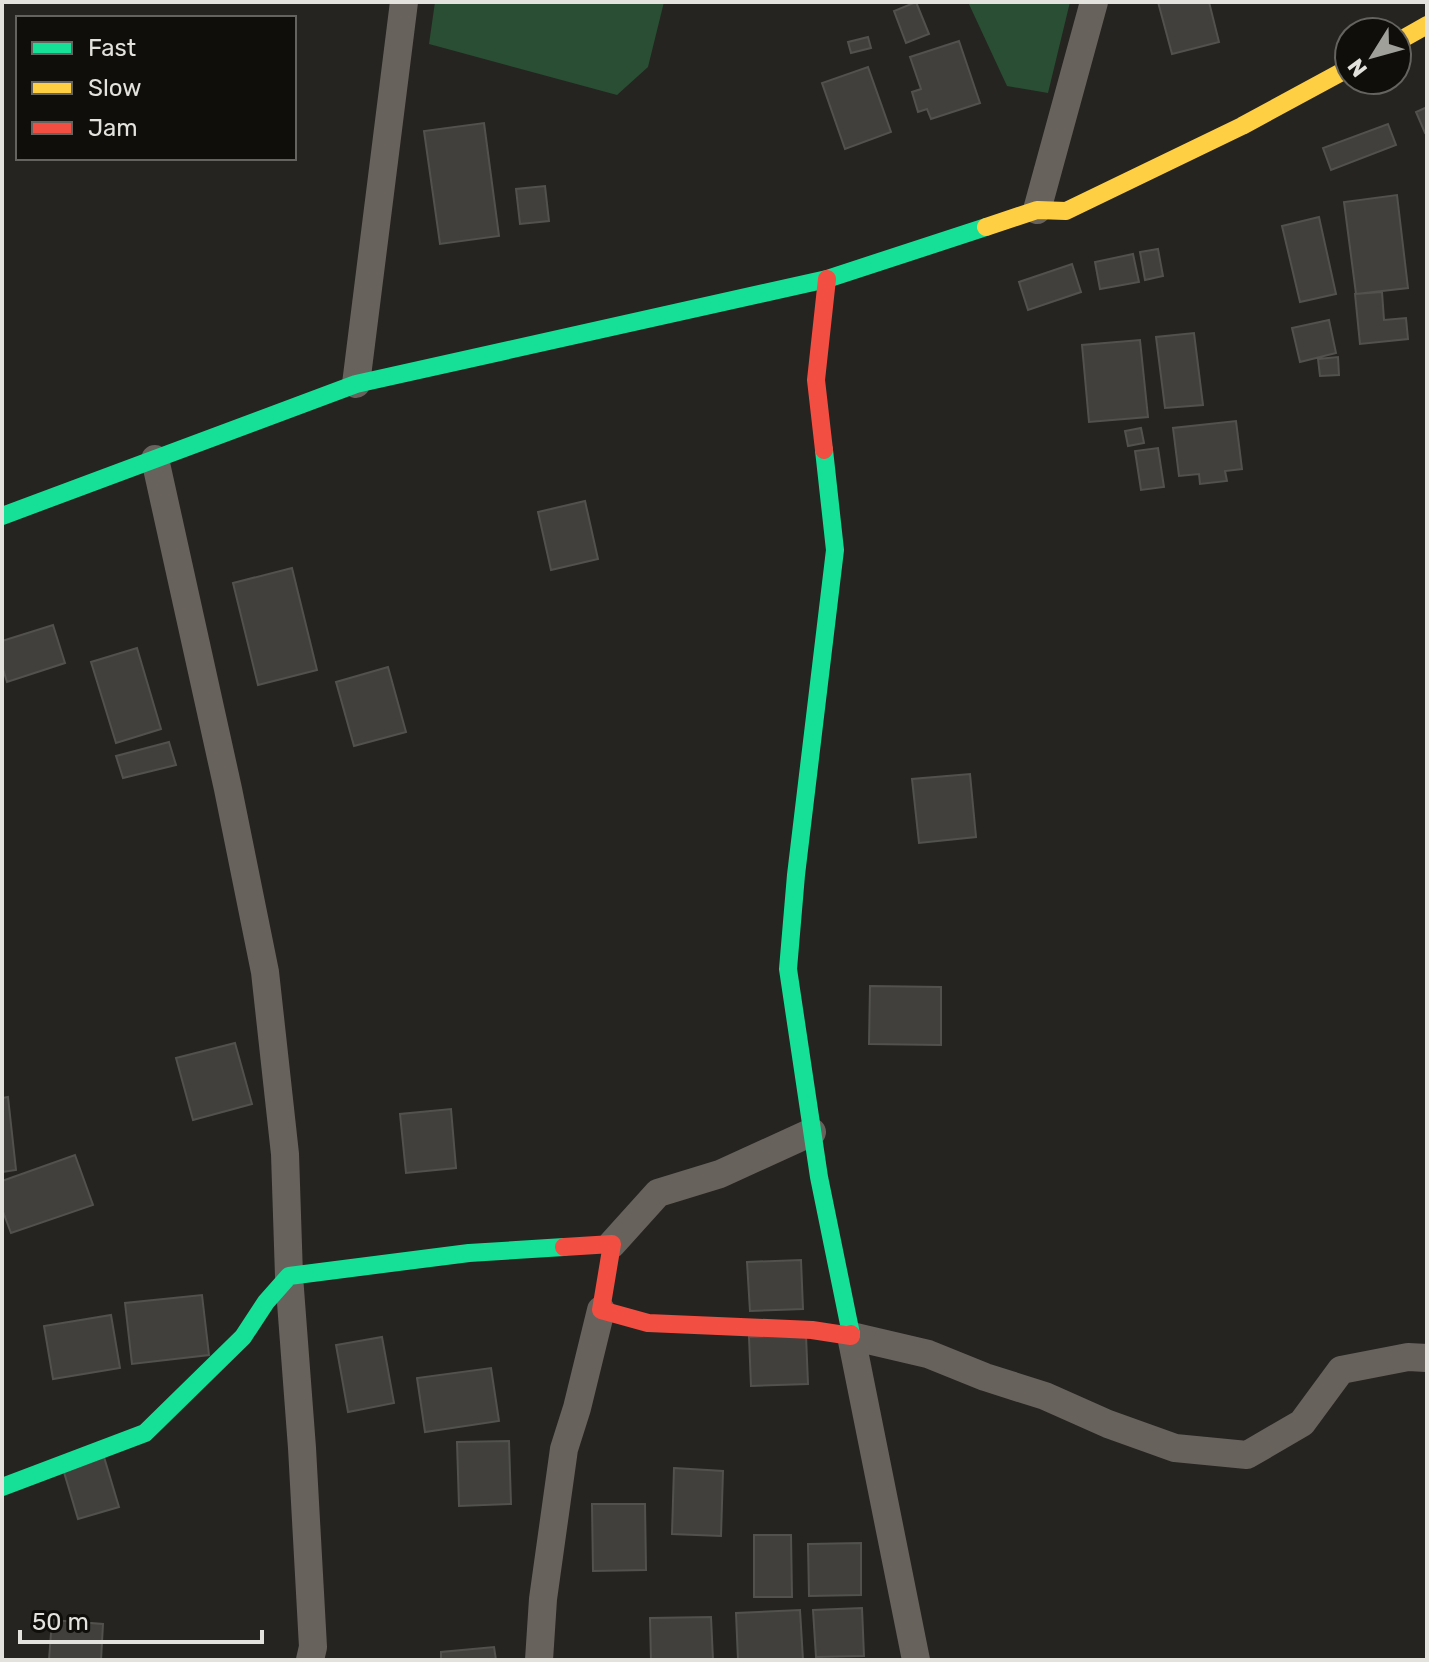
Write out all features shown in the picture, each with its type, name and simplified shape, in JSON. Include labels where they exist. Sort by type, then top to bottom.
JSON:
[{"type":"street","points":[[356,384],[404,2]]},
{"type":"street","points":[[1037,210],[1094,2]]},
{"type":"street","points":[[2,516],[356,384],[827,279],[1037,210],[1066,211],[1242,126],[1333,77]]},
{"type":"street","points":[[827,279],[816,380],[835,550],[796,875],[788,969],[819,1177],[916,1660]]},
{"type":"street","points":[[155,459],[225,774],[265,972],[285,1154],[289,1276],[313,1647],[310,1660]]},
{"type":"street","points":[[539,1660],[543,1599],[564,1449],[601,1310],[612,1244],[658,1193],[720,1174],[812,1132]]},
{"type":"street","points":[[2,1487],[145,1433],[243,1337],[266,1302],[289,1276],[469,1253],[612,1244]]},
{"type":"street","points":[[601,1310],[648,1323],[812,1330],[851,1336],[928,1354],[1175,1448],[1247,1455],[1302,1423],[1341,1370],[1408,1357],[1427,1358]]},
{"type":"green space","points":[[435,2],[664,2],[648,67],[617,95],[429,44]]},
{"type":"green space","points":[[968,2],[1070,2],[1048,93],[1007,86]]},
{"type":"building","points":[[916,2],[929,34],[906,43],[894,11]]},
{"type":"building","points":[[1158,2],[1209,2],[1219,42],[1172,54]]},
{"type":"building","points":[[868,37],[871,48],[851,53],[848,42]]},
{"type":"building","points":[[959,41],[980,103],[931,119],[927,109],[918,112],[912,92],[921,89],[910,57]]},
{"type":"building","points":[[868,67],[891,132],[845,149],[822,83]]},
{"type":"building","points":[[1427,107],[1427,132],[1425,133],[1416,112]]},
{"type":"building","points":[[484,123],[499,236],[440,244],[424,131]]},
{"type":"building","points":[[1388,124],[1396,145],[1331,170],[1323,148]]},
{"type":"building","points":[[545,186],[549,221],[520,224],[516,189]]},
{"type":"building","points":[[1397,195],[1408,288],[1356,294],[1344,202]]},
{"type":"building","points":[[1319,217],[1336,294],[1300,302],[1282,226]]},
{"type":"building","points":[[1158,249],[1163,276],[1145,280],[1140,252]]},
{"type":"building","points":[[1133,254],[1139,282],[1100,289],[1095,262]]},
{"type":"building","points":[[1072,264],[1081,292],[1028,310],[1019,282]]},
{"type":"building","points":[[1382,292],[1384,320],[1406,318],[1408,339],[1360,344],[1355,294]]},
{"type":"building","points":[[1329,320],[1336,353],[1300,362],[1292,328]]},
{"type":"building","points":[[1194,333],[1203,405],[1165,408],[1156,337]]},
{"type":"building","points":[[1140,340],[1148,417],[1089,422],[1082,345]]},
{"type":"building","points":[[1338,357],[1339,375],[1320,376],[1318,359]]},
{"type":"building","points":[[1236,421],[1242,469],[1225,471],[1227,481],[1200,484],[1199,474],[1179,476],[1173,428]]},
{"type":"building","points":[[1141,428],[1144,443],[1128,446],[1125,431]]},
{"type":"building","points":[[1158,448],[1164,487],[1141,490],[1135,451]]},
{"type":"building","points":[[585,501],[598,559],[551,570],[538,512]]},
{"type":"building","points":[[292,568],[317,670],[258,685],[233,583]]},
{"type":"building","points":[[53,625],[65,663],[7,682],[2,666],[2,641]]},
{"type":"building","points":[[137,648],[161,729],[116,743],[91,662]]},
{"type":"building","points":[[388,667],[406,732],[354,746],[336,682]]},
{"type":"building","points":[[169,742],[176,765],[123,778],[116,756]]},
{"type":"building","points":[[970,774],[976,837],[919,843],[912,779]]},
{"type":"building","points":[[870,986],[941,987],[941,1045],[869,1044]]},
{"type":"building","points":[[235,1043],[252,1104],[193,1120],[176,1058]]},
{"type":"building","points":[[8,1097],[16,1170],[2,1172],[2,1098]]},
{"type":"building","points":[[451,1109],[456,1168],[406,1173],[400,1114]]},
{"type":"building","points":[[75,1155],[93,1205],[11,1233],[2,1209],[2,1181]]},
{"type":"building","points":[[801,1260],[803,1309],[750,1311],[747,1262]]},
{"type":"building","points":[[202,1295],[209,1355],[132,1364],[125,1303]]},
{"type":"building","points":[[111,1315],[120,1368],[53,1379],[44,1326]]},
{"type":"building","points":[[806,1335],[808,1384],[751,1386],[749,1337]]},
{"type":"building","points":[[382,1337],[394,1403],[348,1412],[336,1345]]},
{"type":"building","points":[[491,1368],[499,1421],[425,1432],[417,1378]]},
{"type":"building","points":[[509,1441],[511,1504],[459,1506],[457,1442]]},
{"type":"building","points":[[104,1457],[119,1507],[78,1519],[63,1469]]},
{"type":"building","points":[[674,1468],[723,1471],[721,1536],[672,1534]]},
{"type":"building","points":[[592,1504],[645,1504],[646,1570],[593,1571]]},
{"type":"building","points":[[754,1535],[791,1535],[792,1597],[754,1597]]},
{"type":"building","points":[[861,1543],[861,1595],[809,1596],[808,1544]]},
{"type":"building","points":[[862,1608],[864,1656],[816,1657],[813,1610]]},
{"type":"building","points":[[800,1610],[803,1660],[738,1660],[736,1613]]},
{"type":"building","points":[[711,1617],[713,1660],[651,1660],[650,1618]]},
{"type":"building","points":[[52,1620],[103,1624],[101,1660],[49,1660]]},
{"type":"building","points":[[494,1647],[496,1660],[441,1660],[441,1652]]},
{"type":"traffic: fast","points":[[2,516],[356,384],[827,279],[986,227]]},
{"type":"traffic: fast","points":[[824,450],[835,550],[796,875],[788,969],[819,1177],[851,1334]]},
{"type":"traffic: fast","points":[[2,1487],[145,1433],[243,1337],[266,1302],[289,1276],[469,1253],[564,1247]]},
{"type":"traffic: slow","points":[[1413,33],[1427,25]]},
{"type":"traffic: slow","points":[[986,227],[1037,210],[1066,211],[1242,126],[1333,77]]},
{"type":"traffic: jam","points":[[824,450],[816,380],[827,279]]},
{"type":"traffic: jam","points":[[564,1247],[612,1244],[601,1310],[648,1323],[851,1334]]}]
